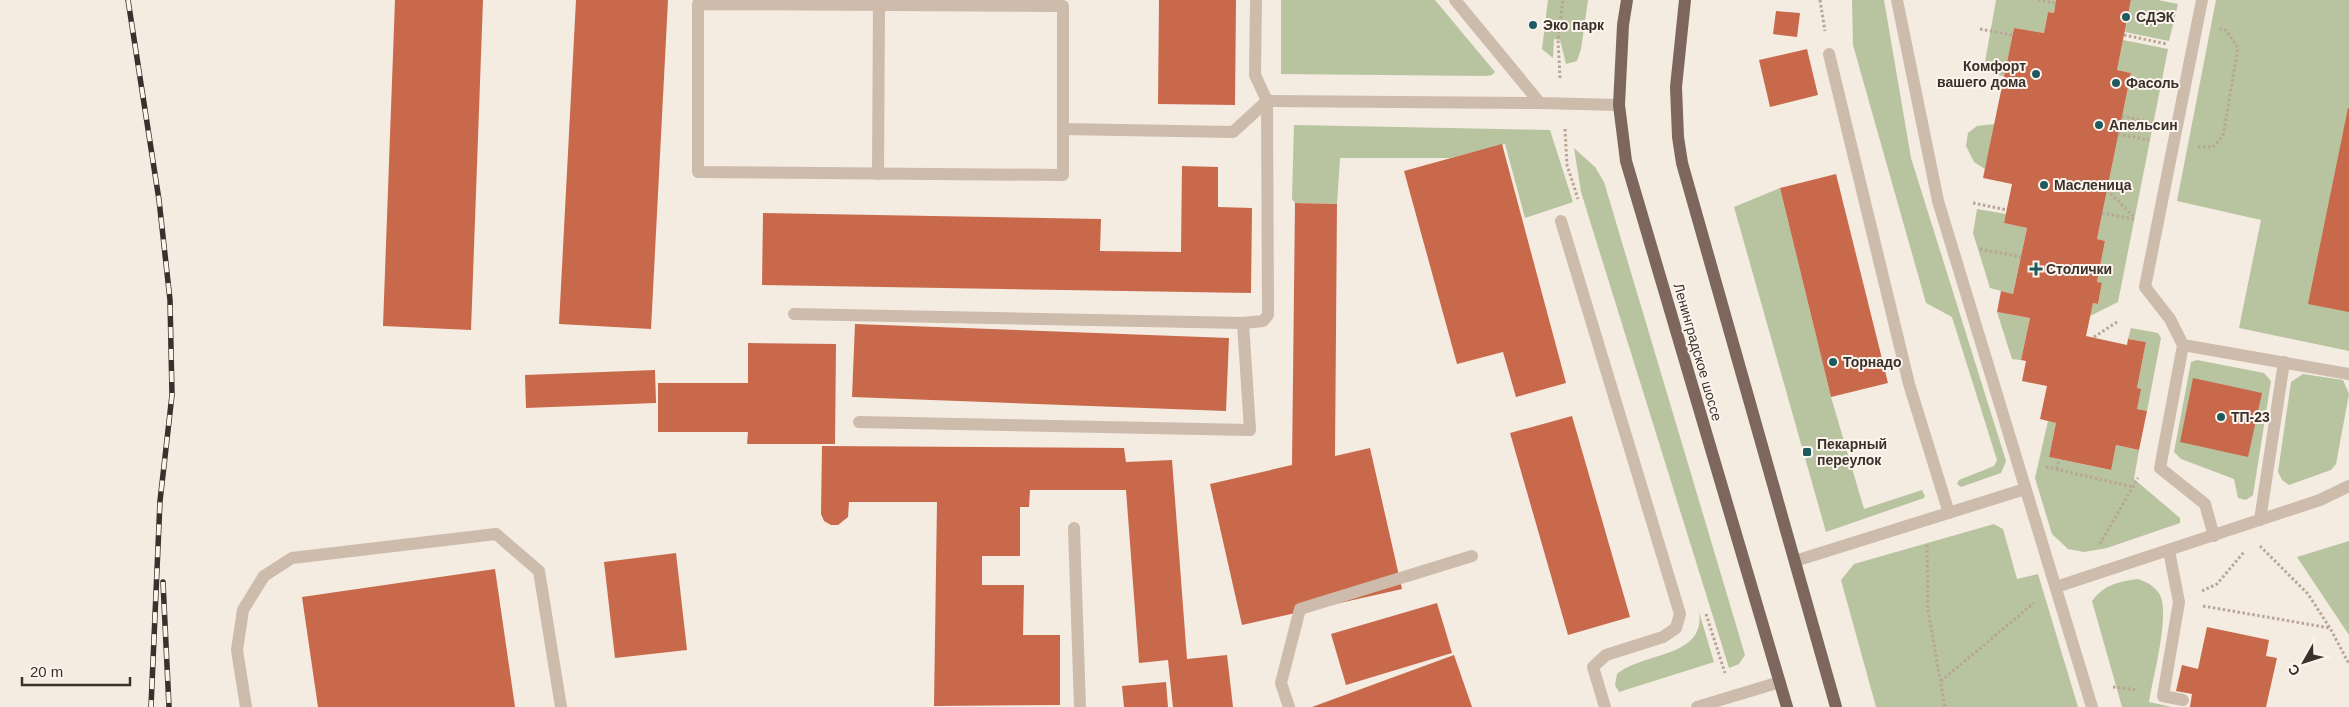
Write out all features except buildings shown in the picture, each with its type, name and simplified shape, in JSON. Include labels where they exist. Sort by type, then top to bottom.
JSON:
[{"type":"main road","name":"Ленинградское шоссе","points":[[1627,0],[1623,25],[1619,105],[1626,161],[1786,707]]},
{"type":"main road","points":[[1685,0],[1676,87],[1678,137],[1682,164],[1836,707]]},
{"type":"street","points":[[794,314],[1243,323],[1263,321],[1268,315],[1266,101],[1255,75],[1256,0]]},
{"type":"street","points":[[1455,0],[1540,103]]},
{"type":"street","points":[[1898,0],[1938,202],[2092,707]]},
{"type":"street","points":[[2202,0],[2145,287],[2170,319],[2183,344],[2160,468],[2205,504],[2214,536]]},
{"type":"street","points":[[697,2],[878,5],[1063,6],[1063,175],[698,172],[697,2]]},
{"type":"street","points":[[878,5],[878,174]]},
{"type":"street","points":[[1829,54],[1909,384],[1949,512]]},
{"type":"street","points":[[1063,129],[1233,132],[1266,101],[1619,105]]},
{"type":"street","points":[[1561,221],[1680,614],[1676,628],[1662,637],[1606,655],[1593,667],[1605,707]]},
{"type":"street","points":[[858,422],[1250,430],[1243,323]]},
{"type":"street","points":[[2183,344],[2349,374]]},
{"type":"street","points":[[2255,522],[2284,362]]},
{"type":"street","points":[[2056,587],[2320,500],[2349,486]]},
{"type":"street","points":[[1795,561],[2025,489]]},
{"type":"street","points":[[1074,528],[1080,707]]},
{"type":"street","points":[[246,707],[236,650],[242,610],[264,576],[292,558],[496,534],[539,571],[561,707]]},
{"type":"street","points":[[2169,551],[2179,602],[2163,696],[2183,700]]},
{"type":"street","points":[[1289,707],[1281,683],[1300,609],[1472,556]]},
{"type":"street","points":[[1697,707],[1780,682]]},
{"type":"path","points":[[1560,70],[1558,40],[1563,0]]},
{"type":"path","points":[[1820,0],[1829,54]]},
{"type":"path","points":[[2038,0],[2055,3]]},
{"type":"path","points":[[1980,29],[2012,35]]},
{"type":"path","points":[[2200,148],[2213,147],[2223,136],[2238,48],[2226,30]]},
{"type":"path","points":[[2124,35],[2173,45]]},
{"type":"path","points":[[2122,116],[2156,123]]},
{"type":"path","points":[[2118,134],[2152,141]]},
{"type":"path","points":[[1566,144],[1567,165],[1578,199]]},
{"type":"path","points":[[2102,214],[2137,220],[2106,190]]},
{"type":"path","points":[[1973,203],[2007,210]]},
{"type":"path","points":[[1972,247],[2021,257]]},
{"type":"path","points":[[2094,337],[2117,322]]},
{"type":"path","points":[[2057,470],[2059,460]]},
{"type":"path","points":[[2021,475],[2039,465],[2134,487]]},
{"type":"path","points":[[2081,578],[2140,475]]},
{"type":"path","points":[[1926,520],[1928,610],[1945,707]]},
{"type":"path","points":[[2179,602],[2217,584],[2254,540],[2255,522]]},
{"type":"path","points":[[2254,540],[2308,594],[2330,628],[2349,664]]},
{"type":"path","points":[[1940,681],[1996,633],[2056,587]]},
{"type":"path","points":[[2179,602],[2330,628]]},
{"type":"path","points":[[1705,611],[1722,664]]},
{"type":"green space","points":[[1281,0],[1435,0],[1495,72],[1492,75],[1485,76],[1281,74]]},
{"type":"green space","points":[[1548,0],[1588,0],[1581,49],[1577,61],[1566,64],[1560,40],[1554,39],[1553,58],[1542,49]]},
{"type":"green space","points":[[1852,0],[1884,0],[1911,158],[2006,461],[2001,473],[1961,487],[1957,484],[1959,480],[1994,466],[1997,460],[1952,317],[1926,303],[1853,45]]},
{"type":"green space","points":[[1996,0],[2056,0],[2054,13],[2048,12],[2044,33],[2014,28],[2004,76],[1994,75],[1985,62]]},
{"type":"green space","points":[[2131,0],[2158,0],[2178,4],[2169,41],[2125,32]]},
{"type":"green space","points":[[2216,0],[2349,0],[2349,351],[2239,328],[2261,220],[2177,201]]},
{"type":"green space","points":[[2123,40],[2168,49],[2118,302],[2090,316],[2093,303],[2098,304],[2102,284],[2097,282],[2105,241],[2097,239],[2131,73],[2117,70]]},
{"type":"green space","points":[[1995,124],[1985,169],[1974,162],[1966,146],[1968,133],[1977,126]]},
{"type":"green space","points":[[1294,125],[1550,130],[1573,202],[1525,218],[1505,144],[1450,158],[1340,158],[1337,204],[1295,203],[1292,199]]},
{"type":"green space","points":[[1574,148],[1595,167],[1604,182],[1745,655],[1739,664],[1729,668],[1581,192]]},
{"type":"green space","points":[[1780,188],[1831,397],[1864,509],[1922,490],[1925,496],[1924,498],[1826,532],[1734,207]]},
{"type":"green space","points":[[1977,209],[2006,214],[2004,223],[2027,228],[2013,294],[1990,288],[1973,233]]},
{"type":"green space","points":[[1997,312],[2030,318],[2021,360],[2012,359]]},
{"type":"green space","points":[[2131,328],[2158,333],[2161,338],[2147,411],[2137,409],[2137,388],[2146,342],[2128,339]]},
{"type":"green space","points":[[2197,360],[2264,373],[2271,381],[2253,495],[2246,500],[2238,498],[2234,479],[2181,459],[2174,452],[2191,362]]},
{"type":"green space","points":[[2303,374],[2343,380],[2349,394],[2336,464],[2331,470],[2289,485],[2282,480],[2278,472],[2291,382]]},
{"type":"green space","points":[[2048,421],[2056,423],[2049,457],[2110,470],[2116,445],[2139,450],[2134,479],[2180,518],[2180,523],[2107,548],[2084,552],[2068,549],[2052,534],[2035,478]]},
{"type":"green space","points":[[1994,524],[2003,529],[2017,579],[2038,574],[2078,707],[1876,707],[1841,580],[1854,564]]},
{"type":"green space","points":[[2349,541],[2349,635],[2297,557]]},
{"type":"green space","points":[[2138,579],[2156,589],[2163,604],[2162,631],[2149,702],[2172,707],[2122,707],[2092,601],[2107,587],[2124,581]]},
{"type":"green space","points":[[1699,612],[1714,662],[1619,692],[1615,685],[1617,674],[1628,667],[1683,646],[1693,638],[1699,627]]},
{"type":"railway","points":[[128,0],[159,200],[170,300],[172,395],[160,501],[151,707]]},
{"type":"railway","points":[[163,582],[169,707]]},
{"type":"place","name":"СДЭК","points":[[2126,17]]},
{"type":"place","name":"Эко парк","points":[[1533,25]]},
{"type":"place","name":"Комфорт вашего дома","points":[[2036,74]]},
{"type":"place","name":"Фасоль","points":[[2116,83]]},
{"type":"place","name":"Апельсин","points":[[2099,125]]},
{"type":"place","name":"Масленица","points":[[2044,185]]},
{"type":"place","name":"Столички","points":[[2036,269]]},
{"type":"place","name":"Торнадо","points":[[1833,362]]},
{"type":"place","name":"ТП-23","points":[[2221,417]]},
{"type":"place","name":"Пекарный переулок","points":[[1807,452]]}]
